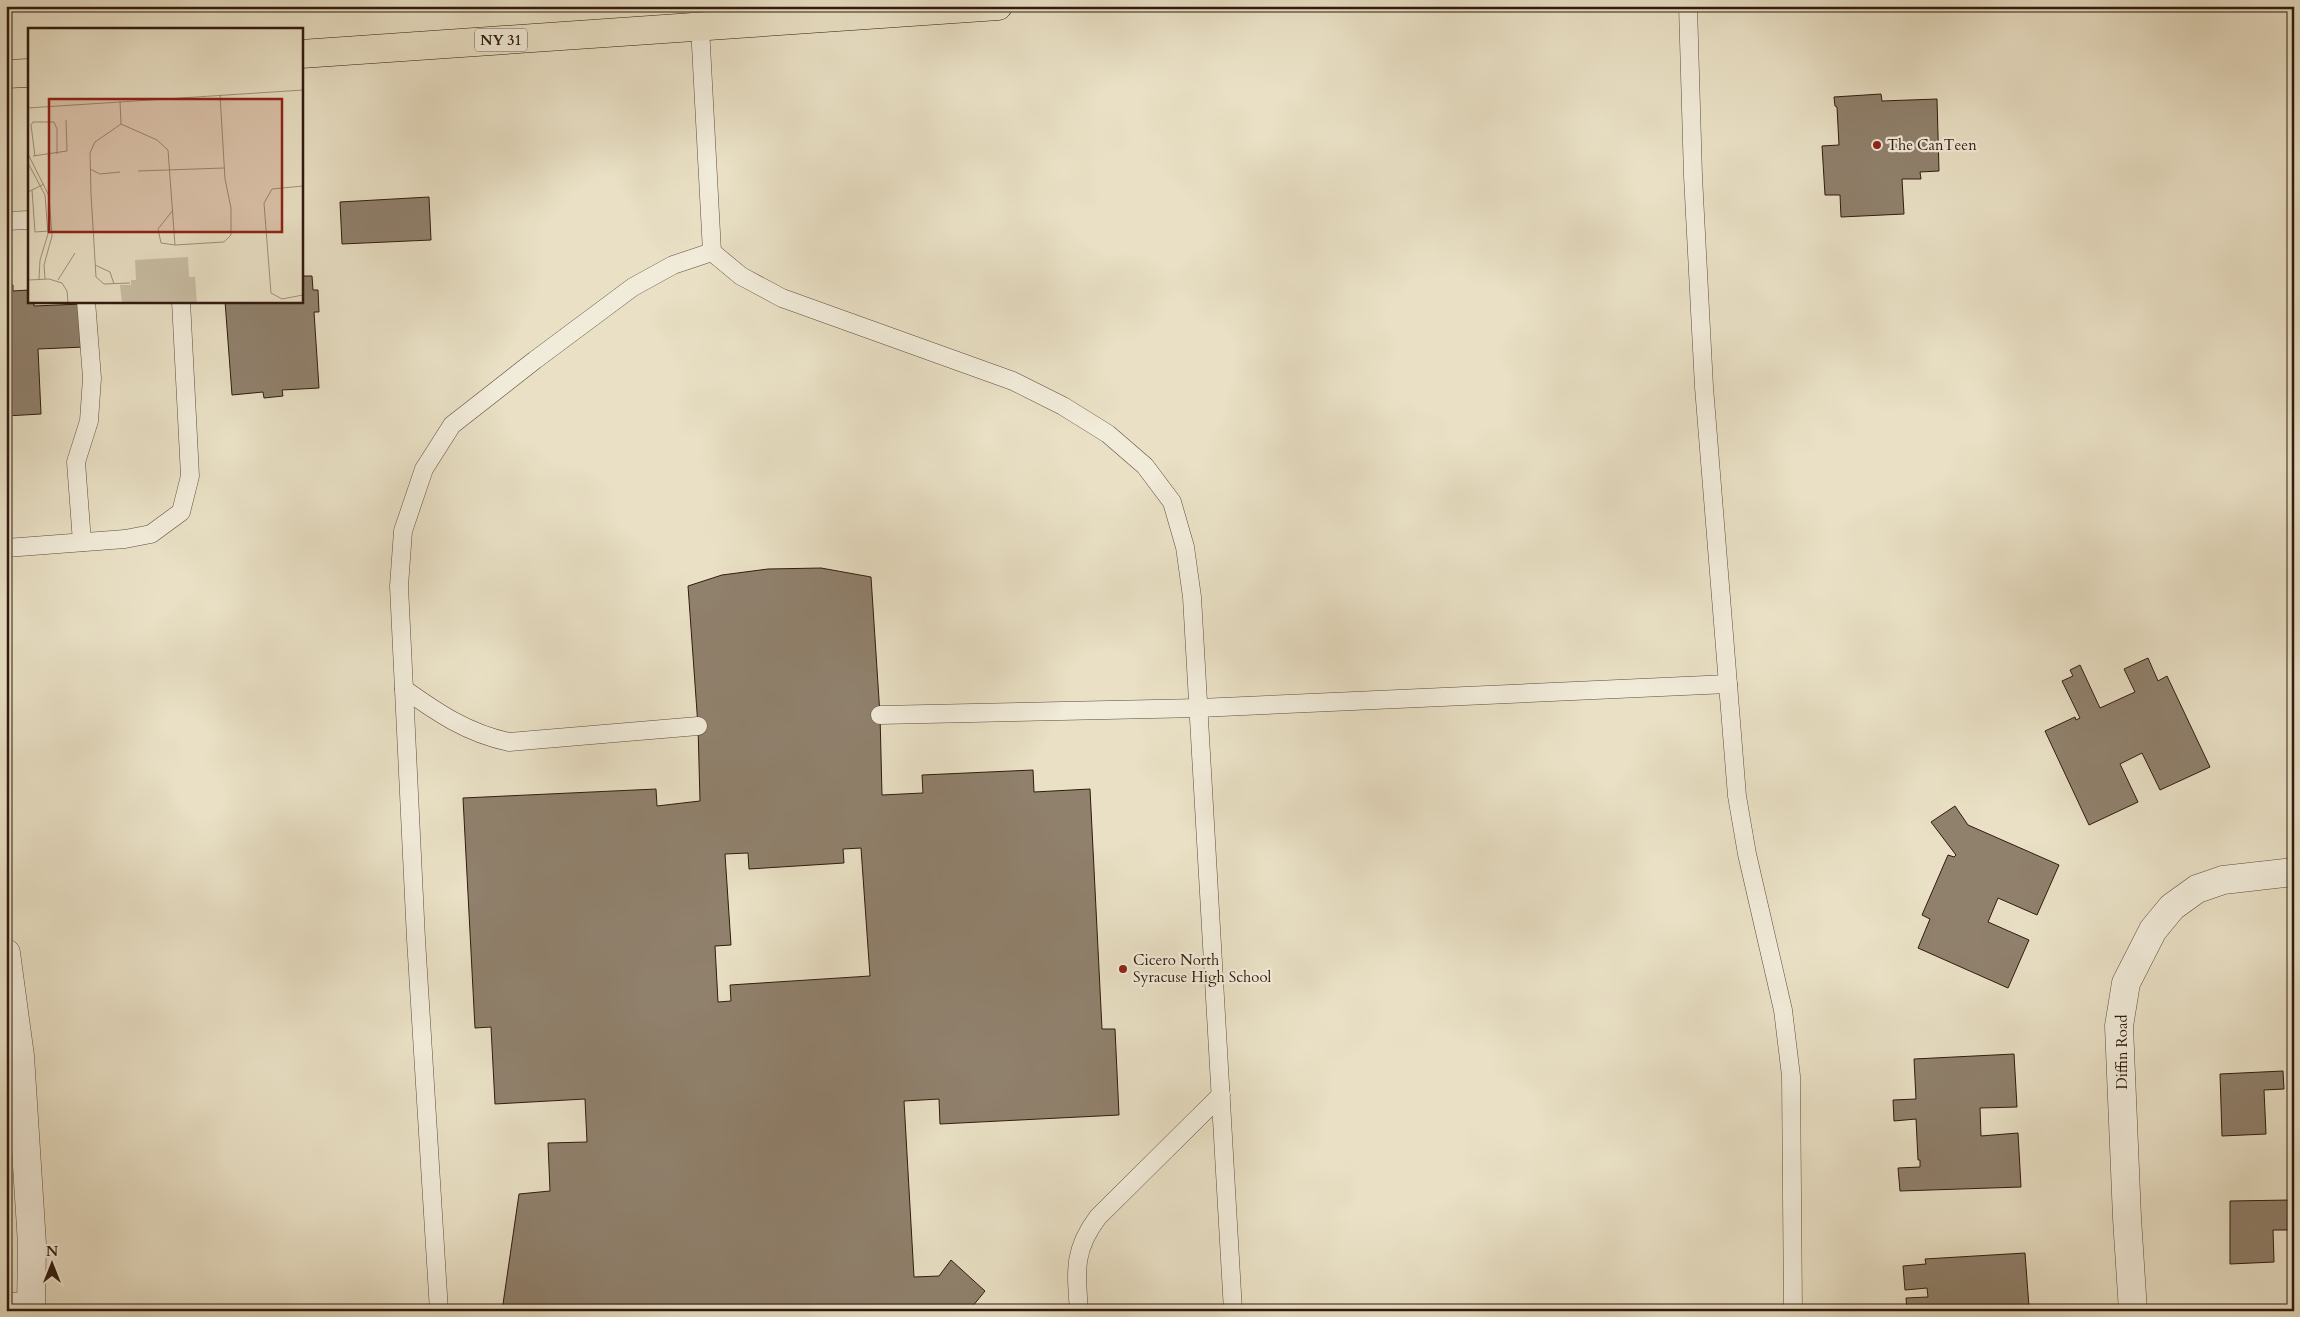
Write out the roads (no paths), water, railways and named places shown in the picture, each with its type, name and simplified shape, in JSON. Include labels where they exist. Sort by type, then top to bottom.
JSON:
[{"type":"main road","name":"NY 31","points":[[302,54],[998,6]]},
{"type":"main road","points":[[6,74],[28,73]]},
{"type":"street","name":"Diffin Road","points":[[2133,1311],[2119,1026],[2126,983],[2153,930],[2172,907],[2197,888],[2223,880],[2294,872]]},
{"type":"street","points":[[6,953],[20,1056],[32,1244],[23,1305]]},
{"type":"lane","points":[[1688,6],[1693,176],[1704,387],[1736,796],[1747,854],[1783,1010],[1791,1076],[1794,1311]]},
{"type":"lane","points":[[700,27],[712,252],[741,276],[782,298],[1013,381],[1063,406],[1108,434],[1145,466],[1172,502],[1185,547],[1192,597],[1233,1311]]},
{"type":"lane","points":[[6,221],[28,220]]},
{"type":"lane","points":[[439,1311],[416,939],[399,586],[404,531],[424,468],[452,425],[534,360],[634,287],[673,265],[712,252]]},
{"type":"lane","points":[[82,542],[76,462],[89,421],[92,378],[86,302]]},
{"type":"lane","points":[[6,548],[125,539],[152,534],[181,512],[190,476],[182,302]]},
{"type":"lane","points":[[880,716],[1199,708],[1728,684]]},
{"type":"lane","points":[[404,689],[449,720],[492,738],[509,742],[698,726]]},
{"type":"lane","points":[[1079,1311],[1078,1258],[1081,1242],[1088,1229],[1221,1095]]},
{"type":"place","name":"The CanTeen","points":[[1877,145]]},
{"type":"place","name":"Cicero North Syracuse High School","points":[[1123,969]]}]
